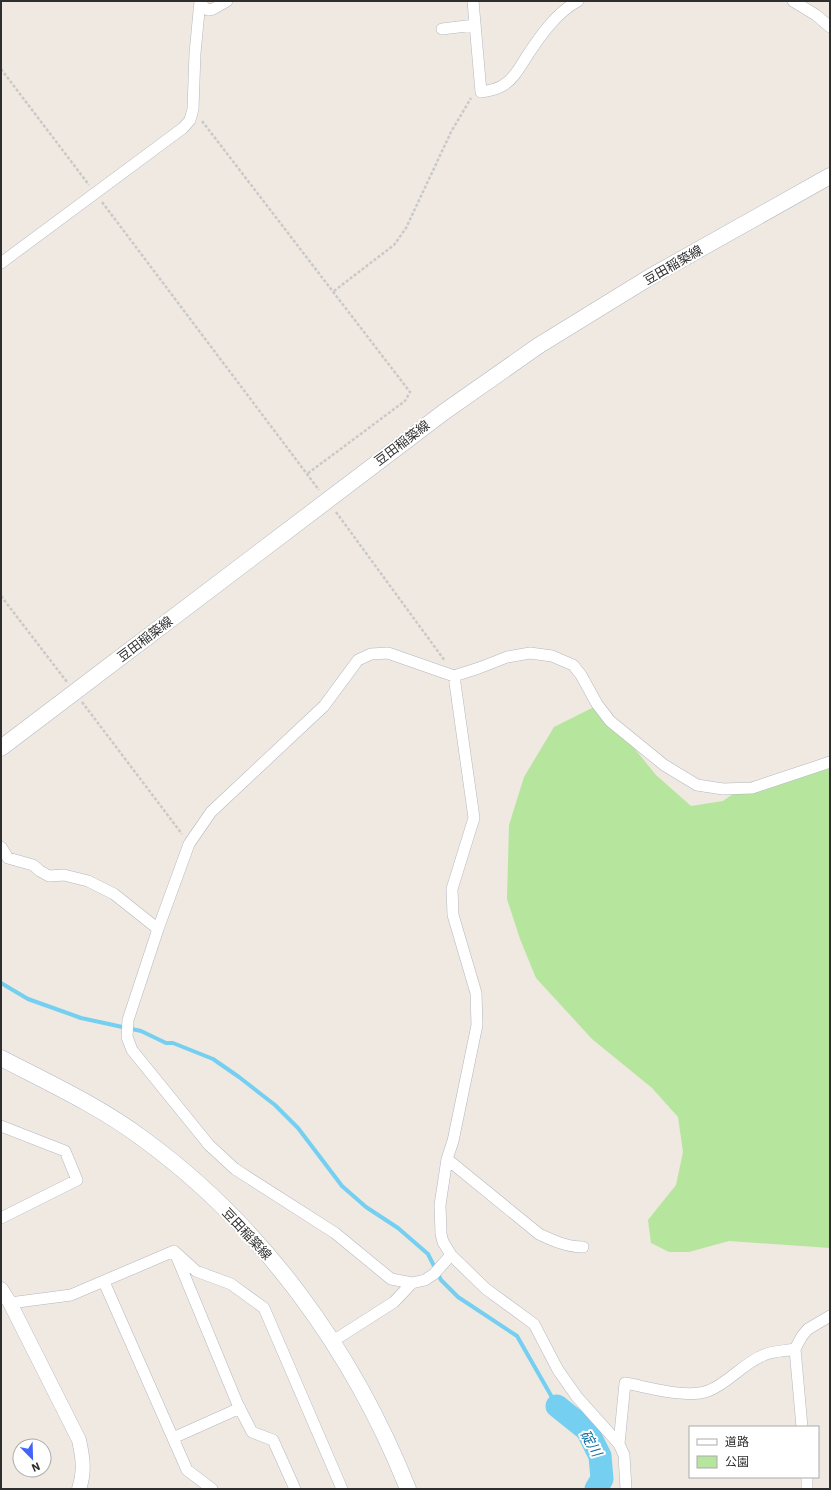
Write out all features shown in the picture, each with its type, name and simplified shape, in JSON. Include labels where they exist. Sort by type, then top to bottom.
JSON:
[{"type":"main road","name":"豆田稲築線","points":[[1,748],[444,412],[538,346],[650,277],[830,176]]},
{"type":"main road","name":"豆田稲築線","points":[[1,1058],[71,1094],[135,1133],[186,1172],[254,1239],[312,1311],[334,1341],[390,1444],[408,1489]]},
{"type":"street","points":[[200,1],[208,10],[213,9],[227,1]]},
{"type":"street","points":[[1,263],[183,128],[190,120],[193,109],[195,54],[200,1]]},
{"type":"street","points":[[473,1],[481,92],[498,88],[513,77],[539,38],[569,6],[578,1]]},
{"type":"street","points":[[793,1],[816,15],[830,27]]},
{"type":"street","points":[[442,29],[475,25]]},
{"type":"street","points":[[451,1255],[434,1274],[425,1280],[412,1283],[390,1279],[335,1233],[235,1169],[209,1144],[132,1050],[127,1037],[128,1020],[158,929],[190,844],[211,812],[324,706],[358,660],[371,654],[388,653],[454,676],[479,668],[507,656],[530,653],[552,656],[573,665],[581,675],[597,704],[610,721],[664,765],[697,785],[723,789],[752,788],[830,762]]},
{"type":"street","points":[[454,676],[474,818],[452,889],[453,915],[476,993],[477,1025],[447,1159],[440,1205],[440,1221],[443,1242],[451,1255],[486,1289],[534,1324],[558,1370],[577,1398],[619,1444],[624,1455],[626,1489]]},
{"type":"street","points":[[1,847],[8,858],[33,866],[49,876],[64,875],[88,881],[114,894],[158,929]]},
{"type":"street","points":[[1,1126],[65,1151],[77,1180],[1,1218]]},
{"type":"street","points":[[447,1159],[539,1234],[555,1242],[572,1247],[584,1247]]},
{"type":"street","points":[[10,1303],[71,1295],[174,1251]]},
{"type":"street","points":[[174,1251],[240,1408],[252,1432],[273,1440],[295,1489]]},
{"type":"street","points":[[174,1251],[196,1271],[231,1284],[264,1308],[342,1489]]},
{"type":"street","points":[[104,1282],[187,1470],[212,1489]]},
{"type":"street","points":[[334,1341],[394,1302],[412,1283]]},
{"type":"street","points":[[1,1289],[10,1303],[79,1440],[83,1460],[83,1478],[79,1489]]},
{"type":"street","points":[[802,1426],[795,1349],[802,1336],[808,1329],[830,1316]]},
{"type":"street","points":[[619,1444],[625,1383],[690,1395],[707,1392],[730,1379],[747,1364],[765,1354],[795,1349]]},
{"type":"street","points":[[174,1438],[240,1408]]},
{"type":"street","points":[[807,1478],[807,1489]]},
{"type":"path","points":[[1,69],[327,500],[440,652],[454,676]]},
{"type":"path","points":[[334,291],[394,245],[406,228],[455,126],[471,98],[481,92]]},
{"type":"path","points":[[193,109],[410,392],[405,401],[307,474]]},
{"type":"path","points":[[1,596],[190,844]]},
{"type":"green space","points":[[594,707],[630,743],[656,775],[691,806],[723,801],[750,782],[801,771],[830,769],[830,1248],[729,1241],[689,1252],[669,1252],[651,1243],[648,1220],[676,1185],[683,1152],[678,1117],[652,1088],[592,1039],[536,978],[520,939],[507,899],[509,825],[524,777],[554,727]]},
{"type":"waterway","points":[[1,983],[28,999],[81,1018],[141,1031],[166,1043],[173,1043],[213,1059],[239,1077],[275,1105],[298,1128],[342,1186],[366,1207],[398,1228],[428,1254],[441,1280],[458,1297],[517,1336],[557,1406]]},
{"type":"waterway","name":"碇川","points":[[557,1406],[587,1430],[600,1456],[602,1479],[596,1489]]}]
